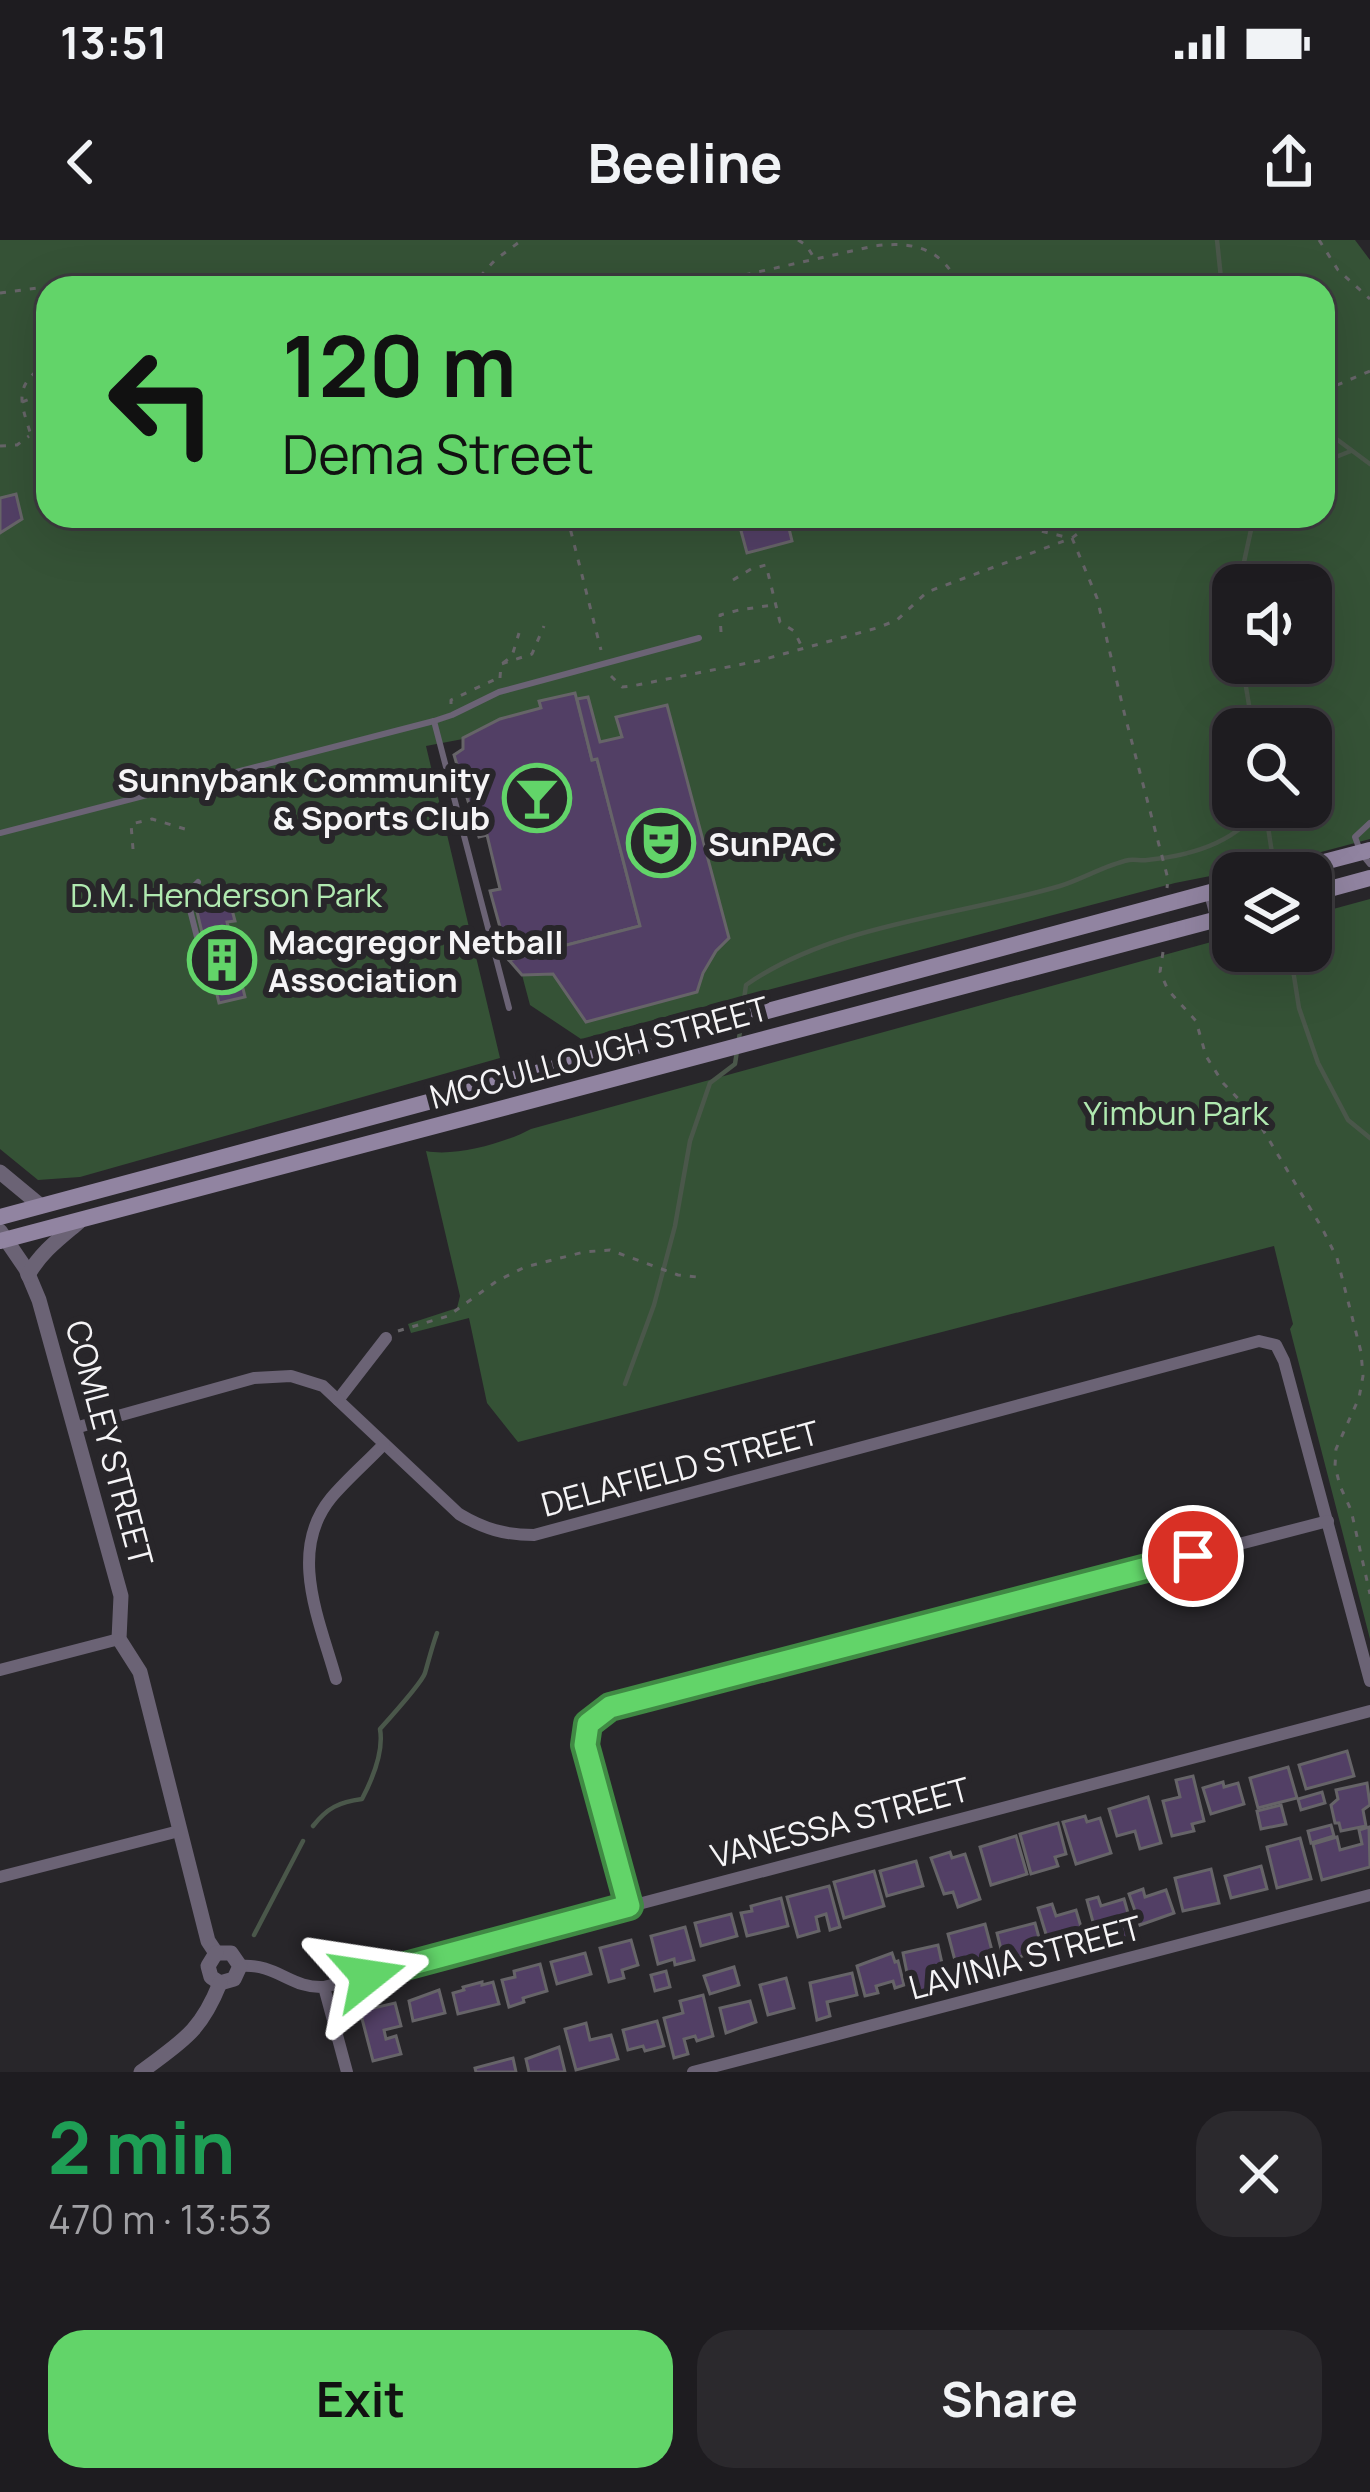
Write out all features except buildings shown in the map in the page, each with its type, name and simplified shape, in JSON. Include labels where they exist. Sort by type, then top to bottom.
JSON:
[{"type":"main road","points":[[1332,861],[1367,856]]},
{"type":"main road","points":[[1332,888],[1370,878]]},
{"type":"main road","name":"MCCULLOUGH STREET","points":[[0,1217],[1212,891]]},
{"type":"main road","name":"MCCULLOUGH STREET","points":[[2,1237],[1212,921]]},
{"type":"street","points":[[0,1172],[41,1206]]},
{"type":"street","points":[[28,1275],[37,1260],[81,1220]]},
{"type":"street","name":"COMLEY STREET","points":[[2,1237],[39,1300],[121,1596],[119,1639],[140,1672],[208,1941],[216,1953]]},
{"type":"street","points":[[338,1400],[386,1338]]},
{"type":"street","name":"DELAFIELD STREET","points":[[74,1429],[254,1378],[291,1376],[322,1386],[459,1514],[505,1535],[534,1535],[1259,1341],[1276,1345],[1285,1361],[1328,1521]]},
{"type":"street","points":[[336,1679],[309,1580],[307,1553],[328,1501],[384,1444]]},
{"type":"street","points":[[629,1906],[585,1745],[588,1724],[610,1707],[1328,1521],[1370,1682]]},
{"type":"street","points":[[0,1670],[119,1639]]},
{"type":"street","name":"VANESSA STREET","points":[[324,1988],[1370,1711]]},
{"type":"street","points":[[0,1877],[179,1831]]},
{"type":"street","name":"LAVINIA STREET","points":[[693,2072],[1370,1894]]},
{"type":"street","points":[[216,1953],[232,1953],[240,1966],[234,1979],[220,1983],[211,1977],[208,1966],[216,1953]]},
{"type":"street","points":[[240,1966],[266,1967],[304,1986],[324,1988],[347,2072]]},
{"type":"street","points":[[141,2072],[191,2034],[208,2013],[220,1983]]},
{"type":"lane","points":[[0,833],[434,721],[499,692],[699,638]]},
{"type":"lane","points":[[434,721],[508,1008]]},
{"type":"lane","points":[[1367,856],[1355,837],[1370,823]]},
{"type":"lane","points":[[198,882],[187,895],[200,949]]},
{"type":"lane","points":[[1207,892],[1212,912]]},
{"type":"lane","points":[[527,1075],[534,1100]]},
{"type":"path","points":[[481,276],[522,240]]},
{"type":"path","points":[[798,240],[815,259]]},
{"type":"path","points":[[1319,240],[1338,270],[1370,298]]},
{"type":"path","points":[[739,276],[901,242],[920,246],[943,261],[952,276]]},
{"type":"path","points":[[0,293],[36,288]]},
{"type":"path","points":[[31,435],[22,386],[36,371]]},
{"type":"path","points":[[1335,386],[1370,371]]},
{"type":"path","points":[[22,402],[36,397]]},
{"type":"path","points":[[31,435],[36,437]]},
{"type":"path","points":[[0,446],[16,445],[31,435]]},
{"type":"path","points":[[570,528],[605,662],[617,684],[632,686],[804,650],[878,628],[896,620],[927,592],[1072,538],[1085,528]]},
{"type":"path","points":[[1031,528],[1072,538]]},
{"type":"path","points":[[1072,538],[1097,598],[1168,879]]},
{"type":"path","points":[[733,580],[766,565],[780,622],[794,632],[804,650]]},
{"type":"path","points":[[721,632],[720,616],[774,605]]},
{"type":"path","points":[[501,664],[532,654],[544,626]]},
{"type":"path","points":[[499,692],[501,664],[512,656],[519,633]]},
{"type":"path","points":[[133,849],[130,824],[152,819],[185,829]]},
{"type":"path","points":[[1174,931],[1160,962],[1168,990],[1196,1022],[1205,1056],[1254,1115],[1336,1258],[1363,1376],[1359,1398],[1336,1449],[1335,1466],[1351,1510],[1370,1594]]},
{"type":"path","points":[[386,1338],[402,1328],[460,1310],[496,1281],[525,1267],[584,1252],[610,1250],[678,1275],[698,1277]]},
{"type":"green space","name":"D.M. Henderson Park","points":[[0,240],[1355,240],[1370,260],[1370,839],[1321,852],[1212,852],[1212,876],[581,1039],[530,1005],[522,975],[509,960],[490,891],[500,888],[487,836],[479,837],[454,755],[463,749],[463,739],[426,746],[500,1058],[80,1177],[38,1180],[0,1149]]},
{"type":"green space","name":"Yimbun Park","points":[[1370,899],[1370,1639],[1290,1329],[1293,1324],[1274,1246],[518,1442],[487,1403],[469,1318],[411,1333],[408,1324],[457,1308],[460,1296],[426,1151],[494,1144],[531,1129],[1212,942],[1212,972],[1332,972],[1332,909]]},
{"type":"waterway","points":[[1217,240],[1221,276]]},
{"type":"waterway","points":[[1335,438],[1370,464]]},
{"type":"waterway","points":[[1335,457],[1351,451]]},
{"type":"waterway","points":[[1244,564],[1251,528]]},
{"type":"waterway","points":[[1246,684],[1250,708]]},
{"type":"waterway","points":[[742,1014],[746,985],[817,948],[1060,886],[1120,862],[1194,851],[1240,828]]},
{"type":"waterway","points":[[1268,828],[1272,852]]},
{"type":"waterway","points":[[1293,972],[1299,1008],[1318,1063],[1348,1120],[1370,1138]]},
{"type":"waterway","points":[[625,1384],[654,1305],[690,1141],[710,1083],[735,1064],[741,1025]]},
{"type":"waterway","points":[[313,1826],[334,1807],[362,1799],[379,1756],[380,1729],[423,1678],[437,1633]]},
{"type":"waterway","points":[[254,1935],[303,1841]]},
{"type":"place","name":"Sunnybank Community & Sports Club","points":[[537,798]]},
{"type":"place","name":"SunPAC","points":[[661,843]]},
{"type":"place","name":"Macgregor Netball Association","points":[[222,960]]},
{"type":"route","points":[[368,1976],[629,1906],[585,1745],[588,1724],[610,1707],[1193,1556]]}]
